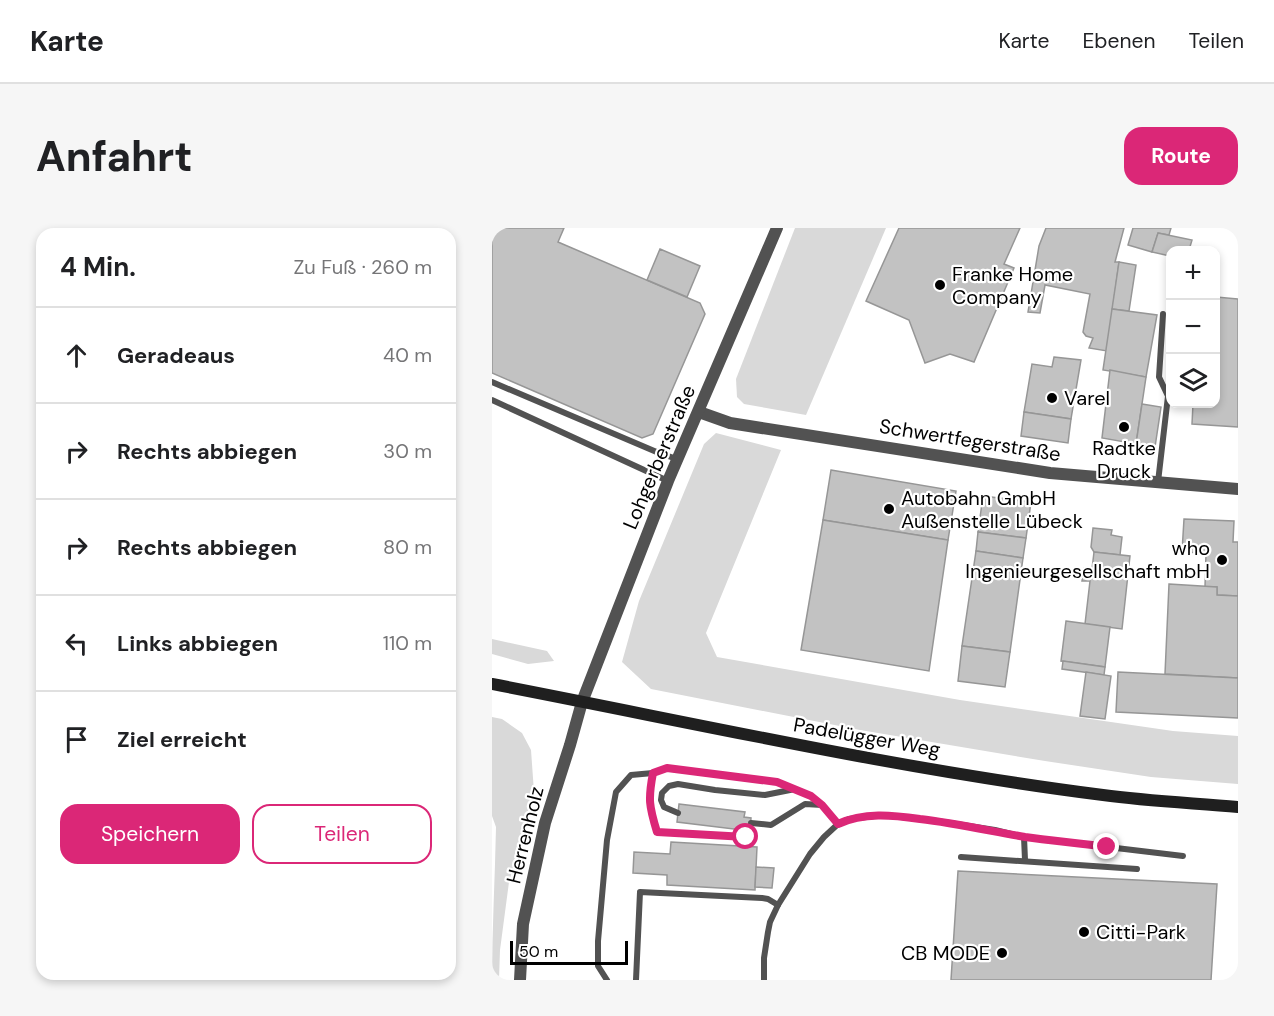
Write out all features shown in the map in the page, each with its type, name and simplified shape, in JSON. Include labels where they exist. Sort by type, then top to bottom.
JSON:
[{"type":"main road","name":"Padelügger Weg","points":[[492,684],[814,748],[999,780],[1104,795],[1238,807]]},
{"type":"street","name":"Lohgerberstraße","points":[[582,702],[668,481],[777,228]]},
{"type":"street","name":"Schwertfegerstraße","points":[[699,412],[730,423],[1050,473],[1238,489]]},
{"type":"street","name":"Herrenholz","points":[[520,980],[523,924],[545,823],[582,702]]},
{"type":"lane","points":[[1158,483],[1168,396],[1159,377],[1162,314]]},
{"type":"lane","points":[[492,382],[658,453],[678,459]]},
{"type":"lane","points":[[492,400],[668,481]]},
{"type":"lane","points":[[606,980],[598,966],[598,941],[607,840],[616,792],[631,775],[653,773],[667,768],[777,782],[811,796],[838,824]]},
{"type":"lane","points":[[653,773],[649,794],[650,810],[657,832],[746,837]]},
{"type":"lane","points":[[678,813],[664,807],[661,800],[662,793],[669,786],[678,784],[765,795],[796,789]]},
{"type":"lane","points":[[751,823],[771,825],[805,804],[822,805]]},
{"type":"lane","points":[[764,980],[764,958],[768,932],[778,905],[810,854],[824,837],[838,824],[849,819],[883,814],[934,820],[1024,837],[1183,856]]},
{"type":"lane","points":[[1024,837],[1024,860]]},
{"type":"lane","points":[[962,857],[1137,869]]},
{"type":"lane","points":[[636,980],[640,891],[762,898],[778,905]]},
{"type":"shaded area","points":[[795,228],[886,228],[806,415],[744,404],[737,397],[736,379]]},
{"type":"shaded area","points":[[716,433],[781,450],[706,633],[717,657],[960,700],[1173,731],[1238,736],[1238,784],[1151,777],[1045,761],[860,730],[651,689],[622,662],[639,601],[704,444]]},
{"type":"shaded area","points":[[492,639],[547,651],[554,661],[528,664],[492,654]]},
{"type":"shaded area","points":[[492,717],[502,719],[522,733],[531,750],[534,792],[509,882],[500,950],[499,980],[492,980],[496,827],[492,816]]},
{"type":"building","points":[[492,228],[564,228],[558,242],[700,303],[705,314],[653,434],[642,438],[492,373]]},
{"type":"building","name":"Franke Home Company","points":[[899,228],[1020,228],[1004,264],[1014,268],[974,362],[950,354],[925,363],[909,320],[866,301]]},
{"type":"building","points":[[1046,228],[1124,228],[1115,262],[1119,262],[1107,351],[1089,348],[1093,338],[1086,336],[1083,332],[1090,294],[1045,285],[1040,313],[1028,312],[1039,246]]},
{"type":"building","points":[[1133,228],[1171,228],[1169,235],[1158,233],[1152,252],[1128,245]]},
{"type":"building","points":[[1158,233],[1192,240],[1190,246],[1166,246],[1166,255],[1152,252]]},
{"type":"building","points":[[660,249],[700,266],[687,297],[647,280]]},
{"type":"building","points":[[1119,262],[1136,265],[1129,311],[1112,309]]},
{"type":"building","points":[[1220,297],[1238,299],[1238,427],[1192,424],[1193,408],[1220,408]]},
{"type":"building","points":[[1112,309],[1157,315],[1146,377],[1103,370]]},
{"type":"building","points":[[1054,357],[1081,360],[1071,419],[1024,412],[1032,364],[1052,367]]},
{"type":"building","points":[[1110,370],[1146,377],[1136,444],[1102,438]]},
{"type":"building","points":[[1142,404],[1161,407],[1155,447],[1136,444]]},
{"type":"building","points":[[1024,412],[1071,419],[1068,443],[1021,436]]},
{"type":"building","name":"Autobahn GmbH Außenstelle Lübeck","points":[[831,470],[956,491],[948,540],[823,520]]},
{"type":"building","points":[[983,496],[1031,502],[1026,538],[978,532]]},
{"type":"building","name":"who Ingenieurgesellschaft mbH","points":[[1184,519],[1234,521],[1233,542],[1238,542],[1238,596],[1217,595],[1217,587],[1205,587],[1206,553],[1182,552]]},
{"type":"building","points":[[823,520],[948,540],[929,671],[801,650]]},
{"type":"building","points":[[1093,528],[1112,530],[1111,535],[1122,537],[1120,555],[1094,552],[1091,547]]},
{"type":"building","points":[[978,532],[1026,538],[1023,558],[976,551]]},
{"type":"building","points":[[976,551],[1023,558],[1010,652],[962,646]]},
{"type":"building","points":[[1094,552],[1130,556],[1122,629],[1085,624],[1090,581],[1082,581],[1084,568],[1092,569]]},
{"type":"building","points":[[1169,584],[1217,587],[1217,595],[1238,596],[1238,678],[1165,674]]},
{"type":"building","points":[[1066,621],[1110,627],[1105,667],[1061,661]]},
{"type":"building","points":[[962,646],[1010,652],[1005,687],[958,681]]},
{"type":"building","points":[[1063,661],[1105,667],[1104,675],[1062,669]]},
{"type":"building","points":[[1086,672],[1111,676],[1105,719],[1080,716]]},
{"type":"building","points":[[1118,672],[1238,678],[1238,718],[1116,712]]},
{"type":"building","points":[[679,804],[745,812],[744,817],[751,818],[750,831],[677,822]]},
{"type":"building","points":[[671,842],[757,847],[755,890],[667,885],[667,875],[633,873],[634,852],[670,854]]},
{"type":"building","points":[[756,867],[774,868],[772,888],[755,887]]},
{"type":"building","name":"Citti-Park","points":[[958,871],[1217,884],[1211,980],[951,980]]},
{"type":"place","name":"Franke Home Company","points":[[940,285]]},
{"type":"place","name":"Varel","points":[[1052,398]]},
{"type":"place","name":"Radtke Druck","points":[[1124,427]]},
{"type":"place","name":"Autobahn GmbH Außenstelle Lübeck","points":[[889,509]]},
{"type":"place","name":"who Ingenieurgesellschaft mbH","points":[[1222,560]]},
{"type":"place","name":"Citti-Park","points":[[1084,932]]},
{"type":"place","name":"CB MODE","points":[[1002,953]]},
{"type":"route","points":[[746,837],[657,832],[650,810],[649,794],[653,773],[667,768],[777,782],[811,796],[838,824],[849,819],[883,814],[934,820],[1024,837],[1107,847]]}]
